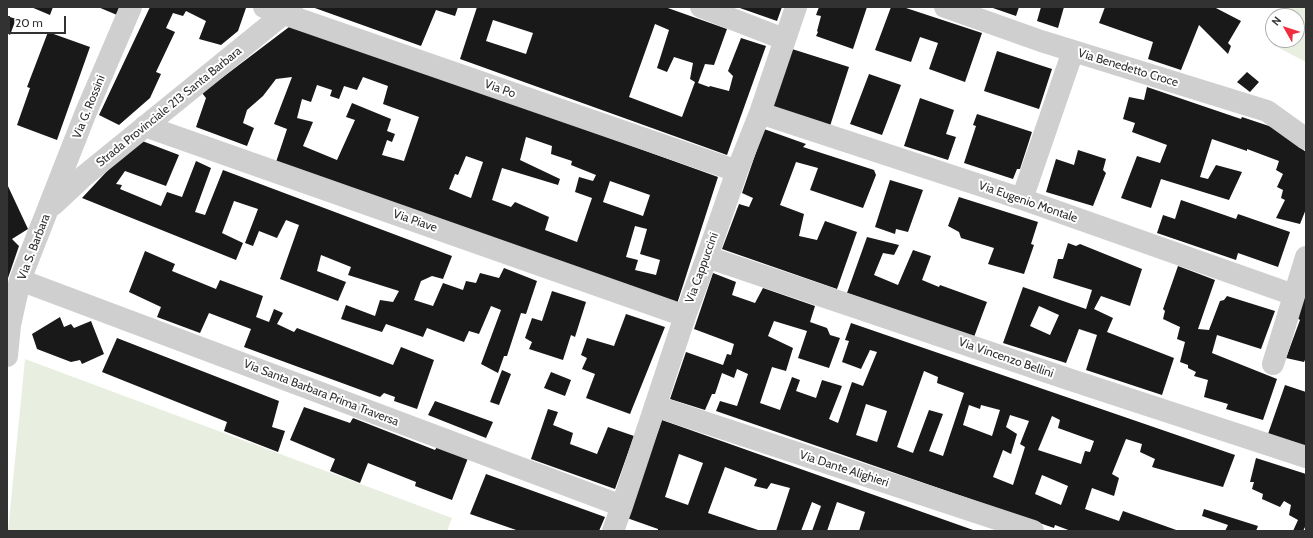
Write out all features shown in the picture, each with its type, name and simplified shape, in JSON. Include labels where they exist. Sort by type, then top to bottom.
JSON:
[{"type":"street","name":"Via G. Rossini","points":[[49,208],[86,112],[131,7]]},
{"type":"street","points":[[701,7],[784,39]]},
{"type":"street","name":"Via Cappuccini","points":[[613,531],[685,316],[737,171],[760,112],[796,7]]},
{"type":"street","name":"Via Benedetto Croce","points":[[945,7],[1041,41],[1267,111],[1306,139]]},
{"type":"street","name":"Strada Provinciale 213 Santa Barbara","points":[[49,208],[84,176],[146,126],[280,9]]},
{"type":"street","name":"Via Po","points":[[280,9],[737,171]]},
{"type":"street","points":[[1022,199],[1073,51]]},
{"type":"street","name":"Via Eugenio Montale","points":[[760,112],[1022,199],[1294,295]]},
{"type":"street","name":"Via Piave","points":[[146,126],[685,316]]},
{"type":"street","name":"Via S. Barbara","points":[[7,356],[10,325],[20,280],[49,208]]},
{"type":"street","points":[[1273,364],[1306,257]]},
{"type":"street","name":"Via Vincenzo Bellini","points":[[707,258],[1306,457]]},
{"type":"street","name":"Via Santa Barbara Prima Traversa","points":[[20,280],[622,506]]},
{"type":"street","name":"Via Dante Alighieri","points":[[655,406],[1033,531]]},
{"type":"green space","points":[[1306,7],[1306,62],[1279,48],[1305,48],[1305,8],[1292,8]]},
{"type":"green space","points":[[25,359],[452,518],[447,531],[8,531]]},
{"type":"building","points":[[31,7],[53,7],[50,15]]},
{"type":"building","points":[[98,7],[121,7],[117,15]]},
{"type":"building","points":[[150,7],[246,8],[238,31],[221,45],[199,39],[206,21],[186,11],[183,16],[173,13],[166,28],[175,32],[156,72],[161,74],[150,98],[119,125],[99,115]]},
{"type":"building","points":[[312,7],[458,7],[455,16],[436,10],[421,46]]},
{"type":"building","points":[[477,7],[665,7],[727,29],[714,65],[705,64],[698,83],[729,91],[733,76],[728,71],[741,38],[766,46],[727,155],[460,59]],"holes":[[[493,20],[533,33],[526,54],[486,41]],[[655,24],[669,30],[657,68],[667,72],[674,57],[693,63],[690,79],[695,82],[682,117],[629,97]]]},
{"type":"building","points":[[737,7],[782,7],[777,21]]},
{"type":"building","points":[[819,7],[867,7],[853,49],[816,36],[821,16],[816,15]]},
{"type":"building","points":[[891,7],[903,7],[982,33],[965,82],[929,69],[938,43],[920,37],[911,62],[875,50]]},
{"type":"building","points":[[990,7],[1019,7],[1016,16]]},
{"type":"building","points":[[1041,7],[1064,7],[1058,28],[1037,21]]},
{"type":"building","points":[[1105,7],[1214,7],[1241,21],[1228,43],[1231,46],[1228,54],[1199,25],[1181,70],[1148,59],[1153,42],[1099,23]]},
{"type":"building","points":[[7,16],[16,19],[10,35],[7,33]]},
{"type":"building","points":[[293,24],[718,177],[676,307],[275,165],[287,129],[274,124],[292,77],[276,79],[263,96],[247,110],[243,123],[254,128],[247,146],[196,127],[206,98],[202,93]],"holes":[[[363,77],[388,86],[383,104],[419,117],[404,161],[382,155],[387,140],[392,142],[395,134],[387,131],[391,119],[352,103],[346,117],[355,120],[337,160],[303,146],[313,122],[297,118],[302,99],[311,102],[317,85],[332,90],[330,96],[339,99],[344,86],[357,90]],[[526,137],[552,146],[551,154],[572,161],[571,165],[596,175],[593,181],[579,177],[575,192],[592,198],[577,242],[545,230],[549,217],[515,202],[511,207],[492,200],[502,168],[558,185],[560,179],[520,160]],[[466,156],[483,162],[471,198],[449,189],[455,174],[458,175]],[[610,181],[650,195],[643,216],[603,202]],[[635,226],[647,229],[640,254],[660,260],[656,275],[635,270],[638,260],[626,257]]]},
{"type":"building","points":[[48,32],[90,47],[57,140],[17,125],[30,88],[27,87]]},
{"type":"building","points":[[792,49],[849,67],[830,126],[773,107]]},
{"type":"building","points":[[997,51],[1052,69],[1039,109],[984,91]]},
{"type":"building","points":[[1247,72],[1259,82],[1250,92],[1237,82]]},
{"type":"building","points":[[869,74],[901,85],[882,135],[850,124]]},
{"type":"building","points":[[1147,87],[1241,119],[1242,117],[1272,127],[1306,152],[1306,209],[1300,224],[1276,218],[1285,200],[1281,198],[1283,190],[1277,187],[1283,174],[1276,170],[1279,161],[1247,149],[1247,151],[1212,139],[1200,177],[1208,179],[1216,165],[1242,172],[1229,200],[1161,179],[1151,208],[1121,198],[1137,156],[1160,163],[1167,145],[1132,132],[1135,123],[1123,119],[1129,97],[1144,100]]},
{"type":"building","points":[[920,98],[954,110],[946,134],[956,137],[948,160],[904,146]]},
{"type":"building","points":[[977,114],[1032,132],[1020,169],[1017,169],[1013,179],[964,163],[976,126],[973,125]]},
{"type":"building","points":[[764,129],[806,144],[803,147],[874,170],[876,175],[863,208],[810,190],[818,168],[796,162],[780,205],[804,214],[799,236],[817,240],[825,221],[857,232],[837,289],[722,249],[739,204],[749,207],[753,198],[742,193]]},
{"type":"building","points":[[137,139],[179,155],[166,186],[125,171],[116,184],[122,185],[120,189],[161,206],[167,192],[182,197],[196,161],[211,168],[195,212],[205,215],[223,170],[452,256],[443,279],[432,276],[421,281],[414,300],[433,306],[443,283],[463,290],[466,281],[476,283],[480,273],[499,278],[504,268],[537,281],[526,314],[521,313],[507,356],[504,356],[498,373],[481,364],[501,310],[491,306],[479,334],[469,331],[464,342],[427,328],[423,337],[386,324],[382,332],[341,319],[346,305],[375,316],[380,300],[393,302],[399,291],[348,275],[351,267],[321,255],[317,271],[346,282],[338,301],[280,279],[299,225],[286,220],[277,238],[259,231],[253,246],[245,243],[258,209],[234,201],[222,233],[243,243],[236,260],[82,198]]},
{"type":"building","points":[[1078,150],[1106,159],[1103,170],[1106,173],[1093,206],[1046,192],[1056,159],[1074,165]]},
{"type":"building","points":[[890,180],[923,190],[908,232],[896,229],[895,234],[875,227]]},
{"type":"building","points":[[7,184],[28,229],[12,239],[19,246],[7,281]]},
{"type":"building","points":[[959,197],[1038,222],[1031,244],[1034,245],[1024,274],[988,264],[994,248],[961,238],[959,232],[948,226]]},
{"type":"building","points":[[1181,200],[1236,219],[1238,214],[1290,232],[1278,267],[1238,253],[1236,260],[1157,233],[1163,215],[1175,219]]},
{"type":"building","points":[[867,237],[899,245],[894,255],[883,253],[874,275],[898,285],[913,250],[931,256],[922,280],[987,302],[974,337],[847,293]]},
{"type":"building","points":[[1068,243],[1076,246],[1080,244],[1142,269],[1130,306],[1101,296],[1094,309],[1113,318],[1107,332],[1174,358],[1162,395],[1086,370],[1097,335],[1079,329],[1066,363],[1003,343],[1023,287],[1086,309],[1092,290],[1053,278],[1058,259],[1063,259]],"holes":[[[1039,306],[1059,315],[1050,335],[1030,326]]]},
{"type":"building","points":[[145,251],[175,264],[172,271],[216,289],[220,280],[263,296],[256,317],[269,322],[274,309],[283,313],[277,324],[294,332],[297,328],[393,365],[401,347],[434,360],[417,409],[394,401],[395,397],[384,393],[380,397],[244,347],[251,329],[209,313],[200,333],[157,317],[161,307],[129,292]]},
{"type":"building","points":[[1178,266],[1215,280],[1198,329],[1209,330],[1220,301],[1224,300],[1227,296],[1275,311],[1261,349],[1217,335],[1212,353],[1277,379],[1263,420],[1226,409],[1228,404],[1204,397],[1208,380],[1194,376],[1196,372],[1188,368],[1188,365],[1180,362],[1185,342],[1177,339],[1180,327],[1163,319],[1165,311],[1163,309]]},
{"type":"building","points":[[713,273],[736,282],[732,295],[755,303],[763,288],[815,306],[810,322],[827,328],[830,335],[840,338],[829,368],[798,358],[807,331],[774,321],[768,336],[793,348],[786,371],[772,367],[760,403],[780,410],[792,377],[800,380],[796,391],[816,398],[822,380],[842,386],[829,419],[838,423],[852,382],[863,386],[877,352],[870,350],[861,369],[842,362],[849,341],[845,340],[851,323],[1235,455],[1223,487],[1152,467],[1155,459],[1140,452],[1142,444],[1126,439],[1112,474],[1119,478],[1114,496],[1092,488],[1085,509],[1119,521],[1123,511],[1179,531],[1071,531],[1055,525],[1054,528],[716,411],[720,401],[737,406],[748,374],[737,369],[734,378],[722,373],[715,394],[712,394],[705,410],[670,399],[686,352],[723,365],[727,354],[731,355],[734,344],[694,329]],"holes":[[[924,371],[938,377],[937,383],[964,393],[943,456],[929,451],[943,414],[929,410],[913,453],[897,447]],[[866,404],[887,411],[877,442],[856,435]],[[969,405],[980,409],[981,405],[1000,410],[992,436],[963,425]],[[1010,415],[1029,421],[1020,444],[1025,447],[1013,485],[993,477],[1003,450],[1011,454],[1017,434],[1006,427]],[[1052,416],[1060,420],[1058,428],[1094,441],[1090,452],[1085,451],[1081,464],[1038,450]],[[1042,475],[1068,486],[1061,505],[1035,494]]]},
{"type":"building","points":[[1306,290],[1306,358],[1304,362],[1286,358],[1300,320],[1296,317]]},
{"type":"building","points":[[552,291],[586,302],[575,337],[571,335],[563,360],[529,349],[532,342],[525,338],[532,318],[542,321]]},
{"type":"building","points":[[626,314],[665,327],[630,414],[586,398],[595,374],[582,369],[587,358],[581,355],[587,338],[614,346]]},
{"type":"building","points":[[60,317],[64,327],[71,324],[74,328],[91,321],[104,354],[82,364],[80,360],[71,362],[37,349],[32,334]]},
{"type":"building","points":[[117,338],[279,401],[272,427],[285,431],[278,452],[224,431],[227,422],[102,372]]},
{"type":"building","points":[[502,370],[511,374],[499,405],[490,402]]},
{"type":"building","points":[[551,372],[571,380],[565,396],[544,388]]},
{"type":"building","points":[[1285,385],[1306,392],[1306,447],[1268,434]]},
{"type":"building","points":[[435,401],[493,422],[486,438],[428,415]]},
{"type":"building","points":[[304,407],[350,423],[353,418],[435,450],[437,447],[468,458],[452,500],[415,486],[416,482],[368,463],[360,483],[330,471],[335,459],[290,440]]},
{"type":"building","points":[[548,409],[558,412],[553,425],[573,433],[570,444],[597,454],[608,427],[634,436],[615,489],[531,459]]},
{"type":"building","points":[[662,420],[976,531],[859,531],[865,512],[837,502],[827,531],[812,531],[821,506],[812,502],[801,531],[776,531],[790,488],[771,483],[767,489],[754,486],[757,479],[725,467],[708,513],[761,531],[658,531],[658,529],[627,518]],"holes":[[[679,454],[703,463],[688,505],[665,497]]]},
{"type":"building","points":[[1256,458],[1306,474],[1306,525],[1303,531],[1293,531],[1298,520],[1289,515],[1291,505],[1284,501],[1280,507],[1262,499],[1263,494],[1252,489],[1254,482],[1250,482]]},
{"type":"building","points":[[486,474],[605,517],[599,531],[519,531],[470,514]]},
{"type":"building","points":[[1204,509],[1258,526],[1256,531],[1225,531],[1228,525],[1202,516]]}]
